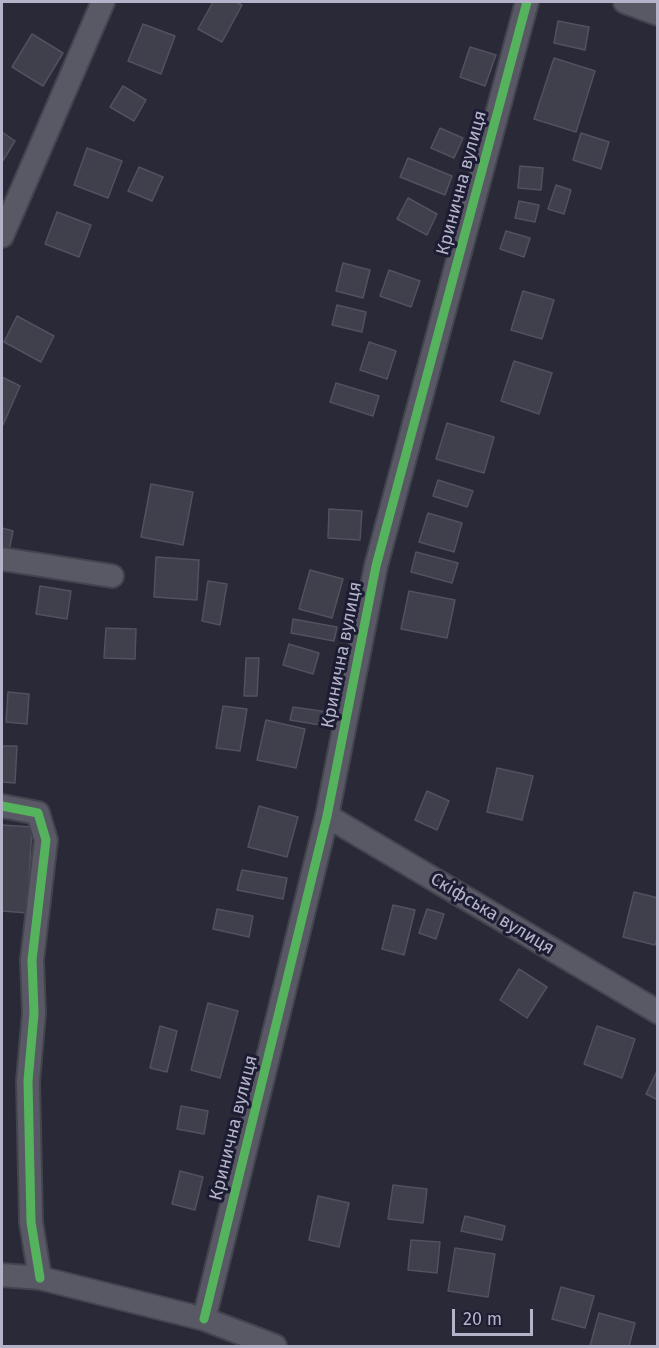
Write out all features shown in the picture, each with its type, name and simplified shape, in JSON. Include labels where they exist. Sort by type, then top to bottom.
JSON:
[{"type":"street","points":[[2,236],[103,2]]},
{"type":"street","name":"Кринична вулиця","points":[[204,1319],[327,816],[376,566],[527,2]]},
{"type":"street","points":[[625,2],[657,14]]},
{"type":"street","points":[[2,559],[112,576]]},
{"type":"street","points":[[2,806],[38,813],[46,840],[32,960],[34,1013],[28,1081],[31,1222],[40,1278]]},
{"type":"street","name":"Скіфська вулиця","points":[[327,816],[657,1012]]},
{"type":"street","points":[[2,1275],[40,1278],[204,1319],[275,1347]]},
{"type":"building","points":[[213,2],[236,2],[242,5],[222,42],[198,29]]},
{"type":"building","points":[[558,21],[589,27],[585,50],[554,43]]},
{"type":"building","points":[[143,24],[175,36],[161,74],[128,61]]},
{"type":"building","points":[[32,34],[63,53],[43,86],[12,67]]},
{"type":"building","points":[[470,47],[496,55],[485,86],[460,77]]},
{"type":"building","points":[[554,58],[595,71],[576,132],[534,119]]},
{"type":"building","points":[[123,86],[146,100],[134,121],[110,107]]},
{"type":"building","points":[[440,128],[463,138],[454,158],[431,148]]},
{"type":"building","points":[[2,132],[15,141],[2,162]]},
{"type":"building","points":[[581,133],[609,142],[601,169],[573,160]]},
{"type":"building","points":[[87,148],[122,161],[108,198],[74,185]]},
{"type":"building","points":[[408,158],[452,176],[445,195],[400,177]]},
{"type":"building","points":[[520,166],[543,168],[541,190],[518,188]]},
{"type":"building","points":[[139,167],[163,177],[152,201],[128,191]]},
{"type":"building","points":[[556,185],[571,190],[564,214],[548,209]]},
{"type":"building","points":[[408,198],[437,214],[427,235],[397,219]]},
{"type":"building","points":[[519,201],[539,205],[535,222],[515,218]]},
{"type":"building","points":[[57,212],[91,225],[79,257],[45,244]]},
{"type":"building","points":[[506,231],[530,238],[524,257],[500,249]]},
{"type":"building","points":[[343,263],[370,270],[363,298],[336,291]]},
{"type":"building","points":[[389,270],[420,281],[411,307],[380,296]]},
{"type":"building","points":[[523,291],[554,300],[542,339],[511,330]]},
{"type":"building","points":[[337,305],[366,312],[362,332],[332,325]]},
{"type":"building","points":[[17,316],[54,336],[41,362],[4,342]]},
{"type":"building","points":[[369,342],[396,351],[387,379],[360,370]]},
{"type":"building","points":[[514,361],[552,373],[539,414],[501,401]]},
{"type":"building","points":[[2,377],[20,386],[3,425],[2,425]]},
{"type":"building","points":[[336,383],[379,396],[373,416],[330,402]]},
{"type":"building","points":[[447,423],[494,437],[484,473],[436,459]]},
{"type":"building","points":[[438,480],[473,491],[467,507],[433,496]]},
{"type":"building","points":[[151,484],[193,492],[183,545],[141,537]]},
{"type":"building","points":[[329,509],[362,511],[360,540],[328,538]]},
{"type":"building","points":[[428,513],[462,523],[454,552],[419,542]]},
{"type":"building","points":[[2,528],[13,531],[9,551],[2,550]]},
{"type":"building","points":[[416,552],[458,563],[452,583],[411,572]]},
{"type":"building","points":[[156,557],[199,560],[197,600],[154,597]]},
{"type":"building","points":[[310,570],[343,579],[332,618],[299,609]]},
{"type":"building","points":[[208,581],[227,584],[220,625],[202,621]]},
{"type":"building","points":[[40,586],[71,591],[67,619],[36,614]]},
{"type":"building","points":[[409,591],[455,600],[447,638],[401,629]]},
{"type":"building","points":[[293,619],[337,627],[334,641],[291,633]]},
{"type":"building","points":[[106,628],[136,629],[135,659],[104,658]]},
{"type":"building","points":[[289,644],[319,653],[313,674],[283,665]]},
{"type":"building","points":[[246,658],[259,658],[257,696],[244,696]]},
{"type":"building","points":[[8,692],[29,694],[27,724],[6,722]]},
{"type":"building","points":[[223,706],[247,709],[240,751],[216,748]]},
{"type":"building","points":[[293,707],[328,712],[326,726],[290,720]]},
{"type":"building","points":[[266,720],[305,729],[296,768],[257,760]]},
{"type":"building","points":[[2,746],[17,746],[15,783],[2,782]]},
{"type":"building","points":[[497,768],[533,776],[522,820],[487,812]]},
{"type":"building","points":[[427,791],[449,801],[437,830],[415,820]]},
{"type":"building","points":[[259,806],[298,817],[287,857],[248,847]]},
{"type":"building","points":[[2,825],[32,827],[27,913],[2,911]]},
{"type":"building","points":[[242,870],[287,878],[283,899],[237,890]]},
{"type":"building","points":[[634,892],[658,898],[658,936],[655,945],[623,937]]},
{"type":"building","points":[[393,905],[415,910],[404,955],[382,949]]},
{"type":"building","points":[[217,909],[253,916],[249,937],[213,929]]},
{"type":"building","points":[[427,909],[444,914],[436,939],[419,933]]},
{"type":"building","points":[[519,969],[547,987],[527,1018],[500,1000]]},
{"type":"building","points":[[208,1003],[238,1011],[220,1078],[191,1070]]},
{"type":"building","points":[[160,1026],[177,1031],[167,1072],[150,1068]]},
{"type":"building","points":[[597,1026],[635,1039],[622,1078],[584,1064]]},
{"type":"building","points":[[658,1069],[658,1100],[646,1094]]},
{"type":"building","points":[[181,1106],[208,1111],[204,1134],[177,1129]]},
{"type":"building","points":[[180,1171],[203,1177],[195,1210],[172,1204]]},
{"type":"building","points":[[393,1185],[427,1189],[423,1223],[388,1219]]},
{"type":"building","points":[[318,1196],[349,1203],[339,1247],[309,1240]]},
{"type":"building","points":[[465,1216],[505,1226],[502,1240],[461,1231]]},
{"type":"building","points":[[411,1240],[440,1242],[437,1273],[408,1270]]},
{"type":"building","points":[[455,1248],[495,1254],[488,1297],[448,1291]]},
{"type":"building","points":[[561,1287],[594,1296],[585,1328],[552,1319]]},
{"type":"building","points":[[599,1313],[635,1323],[629,1346],[590,1346]]},
{"type":"cycle path","points":[[204,1319],[327,816],[376,566],[527,2]]},
{"type":"cycle path","points":[[2,806],[38,813],[46,840],[32,960],[34,1013],[28,1081],[31,1222],[40,1278]]}]
